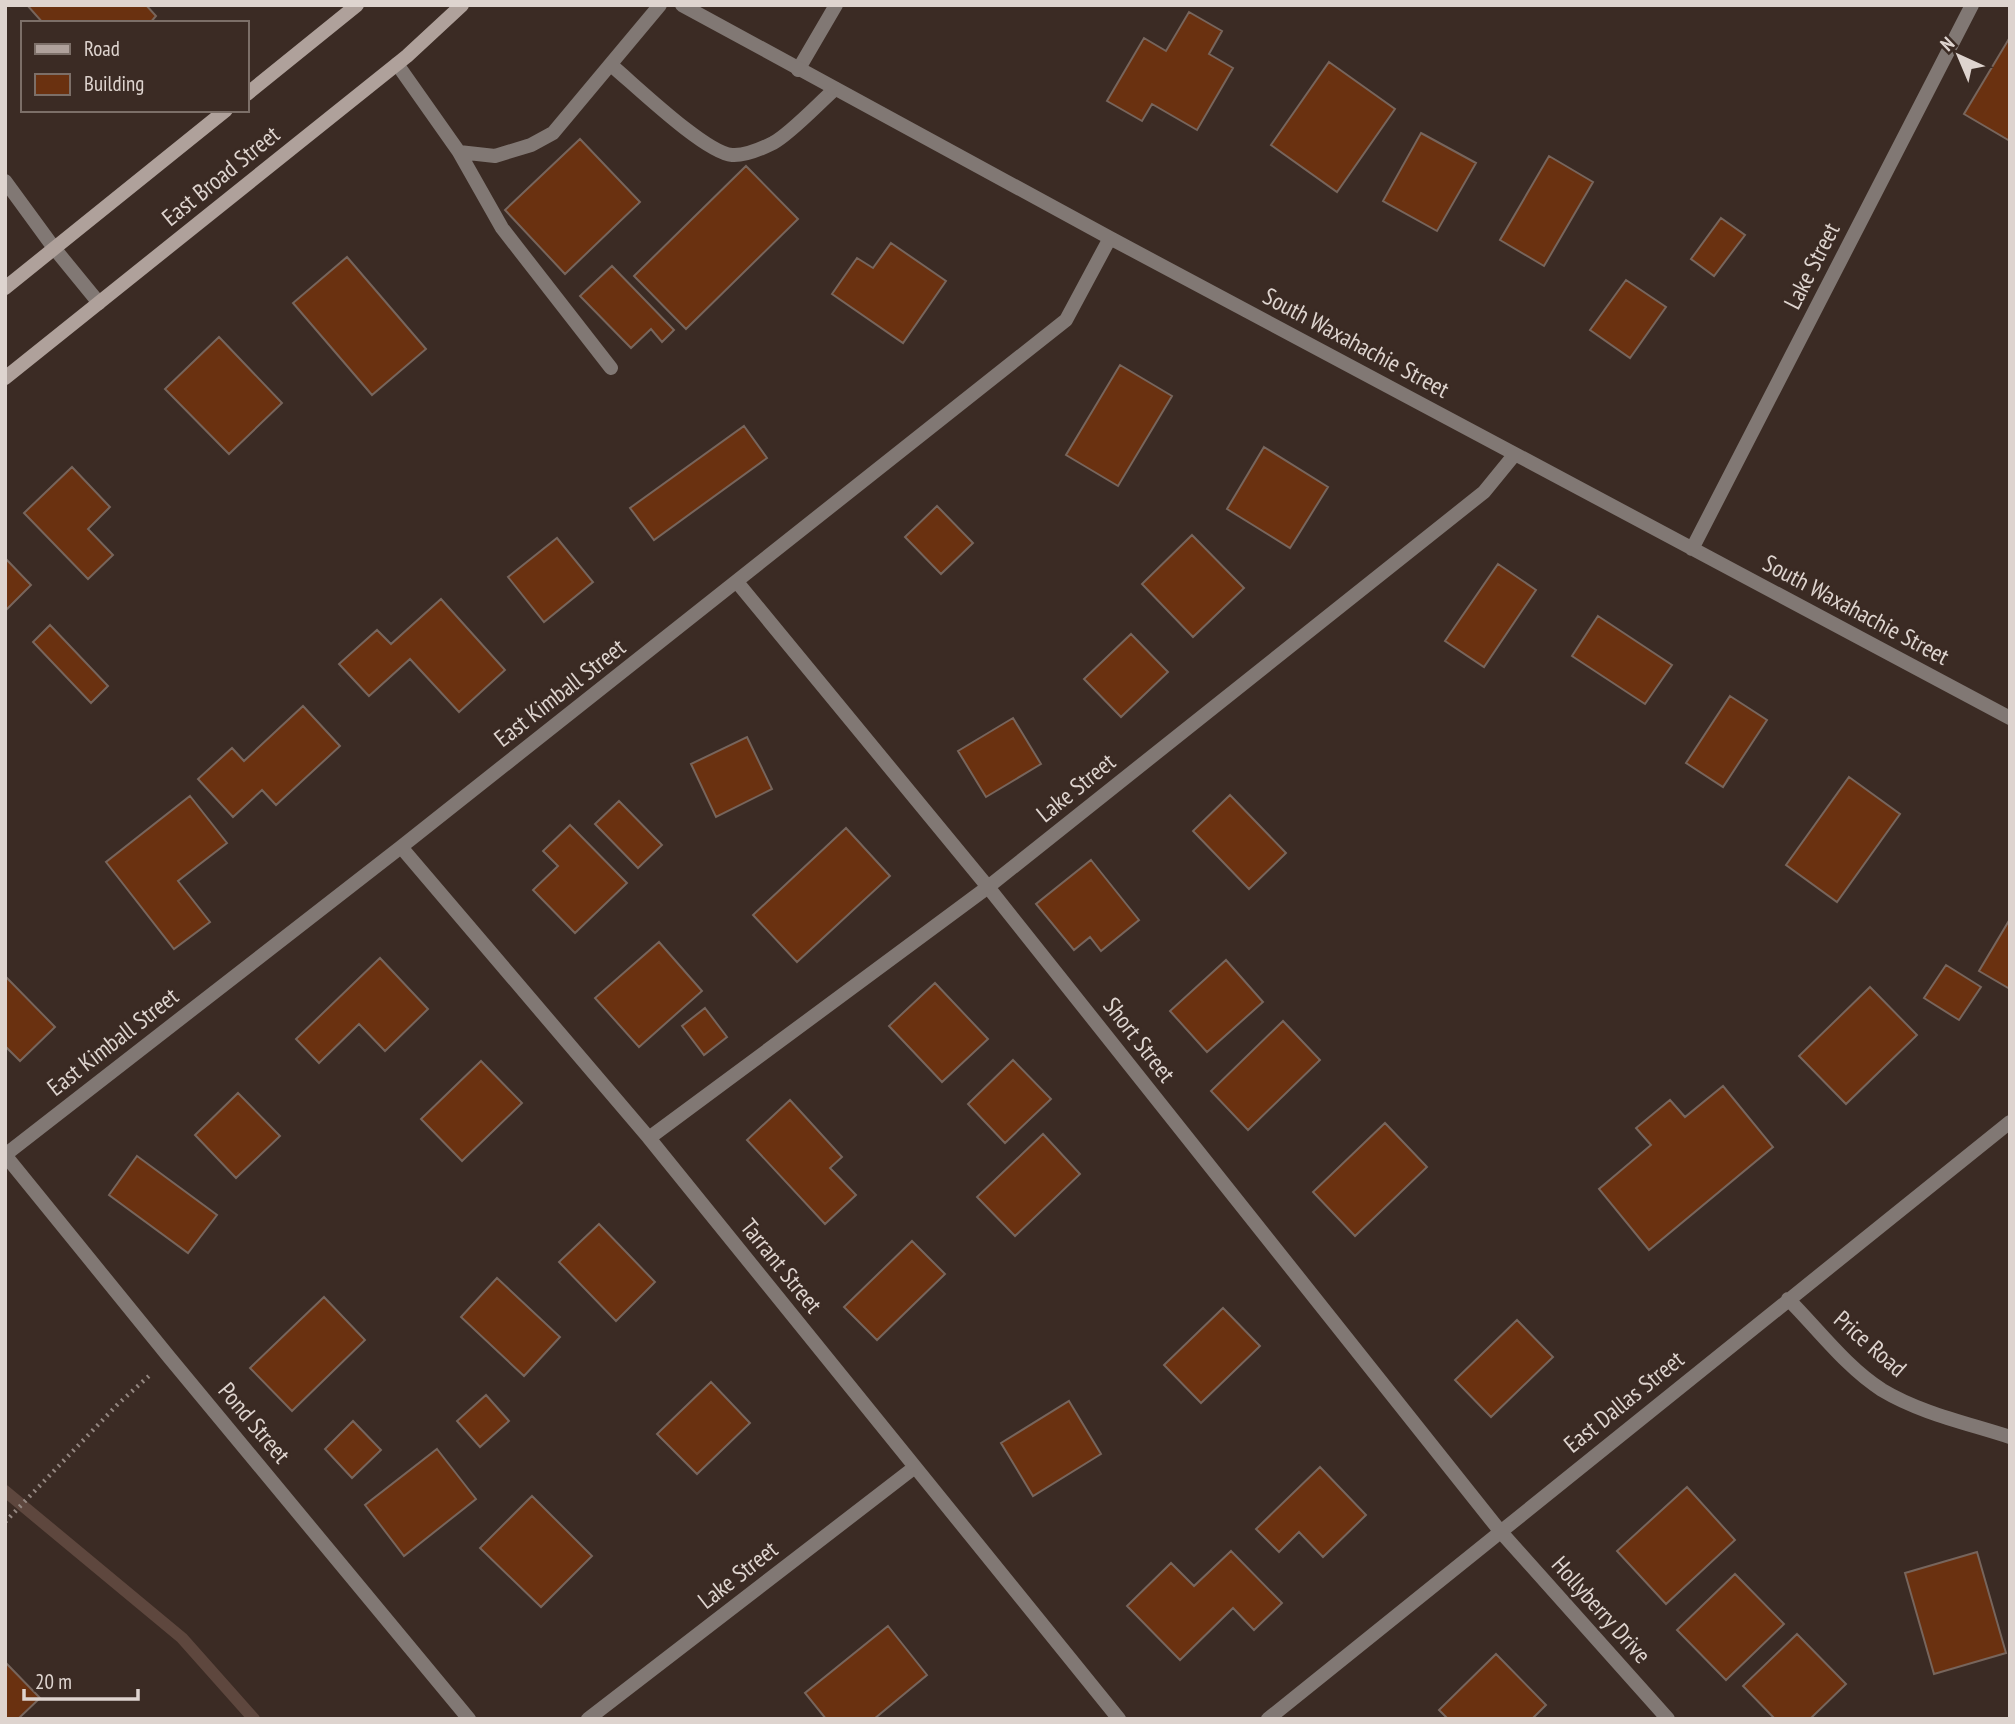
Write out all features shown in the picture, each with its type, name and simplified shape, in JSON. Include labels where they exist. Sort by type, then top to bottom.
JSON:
[{"type":"main road","name":"East Broad Street","points":[[248,93],[356,5]]},
{"type":"main road","name":"East Broad Street","points":[[5,378],[397,64],[462,5]]},
{"type":"main road","name":"East Broad Street","points":[[5,288],[224,112]]},
{"type":"street","points":[[459,152],[495,156],[531,145],[553,133],[660,5]]},
{"type":"street","name":"South Waxahachie Street","points":[[682,5],[1110,238],[2010,718]]},
{"type":"street","points":[[799,69],[836,5]]},
{"type":"street","name":"Lake Street","points":[[1692,549],[1972,5]]},
{"type":"street","points":[[397,64],[435,114],[502,228],[611,368]]},
{"type":"street","points":[[611,65],[692,133],[730,155],[744,154],[775,142],[835,89]]},
{"type":"street","points":[[5,181],[99,303]]},
{"type":"street","name":"East Kimball Street","points":[[5,1155],[401,847],[1066,320],[1110,238]]},
{"type":"street","name":"Lake Street","points":[[649,1138],[988,887],[1484,492],[1516,454]]},
{"type":"street","name":"Short Street","points":[[737,582],[988,887],[1500,1531]]},
{"type":"street","name":"Tarrant Street","points":[[401,847],[649,1138],[1119,1719]]},
{"type":"street","name":"East Dallas Street","points":[[1268,1719],[2010,1122]]},
{"type":"street","name":"Pond Street","points":[[5,1155],[469,1719]]},
{"type":"street","name":"Price Road","points":[[1788,1299],[1853,1365],[1882,1389],[1917,1407],[2010,1437]]},
{"type":"street","name":"Lake Street","points":[[588,1719],[915,1467]]},
{"type":"street","name":"Hollyberry Drive","points":[[1500,1531],[1668,1719]]},
{"type":"path","points":[[5,1522],[118,1404],[169,1357]]},
{"type":"building","points":[[27,5],[146,5],[156,16],[152,21],[41,21]]},
{"type":"building","points":[[1189,12],[1222,31],[1209,54],[1233,68],[1197,130],[1152,104],[1142,121],[1107,101],[1144,38],[1166,51]]},
{"type":"building","points":[[2010,37],[2010,141],[1964,114]]},
{"type":"building","points":[[1329,62],[1395,109],[1337,192],[1271,145]]},
{"type":"building","points":[[1421,133],[1476,163],[1437,231],[1383,201]]},
{"type":"building","points":[[580,139],[640,202],[565,274],[505,210]]},
{"type":"building","points":[[1549,156],[1593,182],[1544,266],[1500,240]]},
{"type":"building","points":[[746,166],[798,219],[686,329],[634,276]]},
{"type":"building","points":[[1721,218],[1745,235],[1714,276],[1691,259]]},
{"type":"building","points":[[891,243],[946,281],[903,343],[832,294],[857,258],[873,268]]},
{"type":"building","points":[[347,257],[426,349],[372,395],[293,303]]},
{"type":"building","points":[[612,266],[674,330],[662,342],[651,329],[631,348],[580,296]]},
{"type":"building","points":[[1626,280],[1666,307],[1630,358],[1590,330]]},
{"type":"building","points":[[219,337],[282,403],[229,454],[165,389]]},
{"type":"building","points":[[1120,365],[1172,396],[1118,486],[1066,455]]},
{"type":"building","points":[[744,426],[767,458],[654,540],[630,508]]},
{"type":"building","points":[[1264,447],[1328,487],[1290,548],[1227,509]]},
{"type":"building","points":[[72,467],[110,507],[88,529],[113,555],[88,579],[24,513]]},
{"type":"building","points":[[937,506],[973,543],[941,574],[905,537]]},
{"type":"building","points":[[1192,535],[1244,588],[1193,637],[1142,584]]},
{"type":"building","points":[[557,538],[593,582],[544,622],[508,577]]},
{"type":"building","points":[[5,558],[31,585],[5,611]]},
{"type":"building","points":[[1498,564],[1536,590],[1484,667],[1445,641]]},
{"type":"building","points":[[441,599],[505,670],[459,712],[410,659],[369,696],[339,664],[377,630],[391,644]]},
{"type":"building","points":[[1598,616],[1672,665],[1645,704],[1572,656]]},
{"type":"building","points":[[50,625],[108,686],[91,703],[33,642]]},
{"type":"building","points":[[1131,634],[1168,672],[1121,717],[1084,679]]},
{"type":"building","points":[[1730,696],[1767,720],[1723,787],[1686,763]]},
{"type":"building","points":[[303,706],[340,746],[276,805],[262,790],[233,817],[198,779],[232,748],[244,761]]},
{"type":"building","points":[[1013,718],[1041,764],[986,797],[958,751]]},
{"type":"building","points":[[747,737],[772,789],[716,817],[691,764]]},
{"type":"building","points":[[1849,777],[1900,814],[1837,902],[1786,865]]},
{"type":"building","points":[[1230,795],[1286,853],[1249,889],[1193,831]]},
{"type":"building","points":[[190,796],[227,843],[178,881],[210,922],[174,949],[106,862]]},
{"type":"building","points":[[619,801],[662,845],[638,868],[595,824]]},
{"type":"building","points":[[570,825],[627,883],[575,933],[533,890],[558,866],[543,851]]},
{"type":"building","points":[[846,828],[890,876],[797,962],[753,915]]},
{"type":"building","points":[[1091,860],[1139,920],[1101,951],[1090,937],[1074,950],[1036,904]]},
{"type":"building","points":[[2010,919],[2010,989],[1979,971]]},
{"type":"building","points":[[659,942],[702,991],[639,1047],[595,998]]},
{"type":"building","points":[[380,958],[428,1009],[385,1051],[359,1024],[319,1063],[296,1039]]},
{"type":"building","points":[[1226,960],[1263,1002],[1207,1052],[1170,1011]]},
{"type":"building","points":[[1946,965],[1981,987],[1959,1020],[1924,998]]},
{"type":"building","points":[[5,976],[55,1027],[20,1061],[5,1046]]},
{"type":"building","points":[[935,983],[988,1039],[942,1082],[889,1026]]},
{"type":"building","points":[[1870,987],[1917,1035],[1846,1104],[1799,1056]]},
{"type":"building","points":[[705,1008],[727,1037],[704,1055],[682,1026]]},
{"type":"building","points":[[1283,1021],[1320,1060],[1248,1130],[1211,1091]]},
{"type":"building","points":[[1013,1060],[1051,1099],[1005,1143],[968,1104]]},
{"type":"building","points":[[481,1061],[522,1103],[462,1161],[421,1119]]},
{"type":"building","points":[[1723,1086],[1773,1147],[1649,1250],[1599,1189],[1651,1145],[1636,1128],[1670,1100],[1685,1117]]},
{"type":"building","points":[[238,1093],[280,1136],[236,1178],[195,1135]]},
{"type":"building","points":[[790,1100],[842,1157],[830,1168],[856,1195],[825,1224],[747,1140]]},
{"type":"building","points":[[1385,1123],[1427,1167],[1355,1236],[1313,1192]]},
{"type":"building","points":[[1043,1134],[1080,1174],[1015,1236],[977,1197]]},
{"type":"building","points":[[137,1156],[217,1215],[188,1253],[109,1195]]},
{"type":"building","points":[[599,1224],[655,1282],[616,1321],[559,1262]]},
{"type":"building","points":[[912,1241],[945,1274],[877,1340],[844,1307]]},
{"type":"building","points":[[497,1278],[560,1337],[524,1376],[461,1317]]},
{"type":"building","points":[[324,1297],[365,1340],[292,1411],[250,1368]]},
{"type":"building","points":[[1223,1308],[1260,1346],[1201,1403],[1164,1365]]},
{"type":"building","points":[[1517,1320],[1553,1357],[1491,1417],[1455,1380]]},
{"type":"building","points":[[711,1382],[750,1423],[697,1474],[657,1434]]},
{"type":"building","points":[[486,1395],[509,1421],[480,1447],[457,1421]]},
{"type":"building","points":[[1069,1401],[1101,1454],[1033,1496],[1001,1443]]},
{"type":"building","points":[[353,1421],[381,1450],[352,1478],[325,1449]]},
{"type":"building","points":[[437,1449],[476,1499],[404,1556],[365,1505]]},
{"type":"building","points":[[1320,1467],[1366,1515],[1323,1557],[1299,1532],[1279,1552],[1256,1529]]},
{"type":"building","points":[[1687,1487],[1735,1540],[1666,1604],[1617,1551]]},
{"type":"building","points":[[532,1496],[592,1556],[541,1607],[480,1548]]},
{"type":"building","points":[[1231,1551],[1282,1603],[1254,1630],[1233,1608],[1180,1660],[1127,1606],[1171,1563],[1194,1586]]},
{"type":"building","points":[[1977,1552],[2006,1653],[1934,1674],[1905,1573]]},
{"type":"building","points":[[1735,1574],[1784,1624],[1726,1680],[1677,1630]]},
{"type":"building","points":[[888,1626],[927,1675],[874,1719],[826,1719],[805,1693]]},
{"type":"building","points":[[1797,1634],[1846,1684],[1810,1719],[1775,1719],[1743,1686]]},
{"type":"building","points":[[1496,1654],[1546,1705],[1532,1719],[1448,1719],[1439,1710]]},
{"type":"building","points":[[5,1662],[40,1698],[18,1719],[5,1719]]},
{"type":"waterway","points":[[5,1491],[182,1638],[254,1719]]}]
